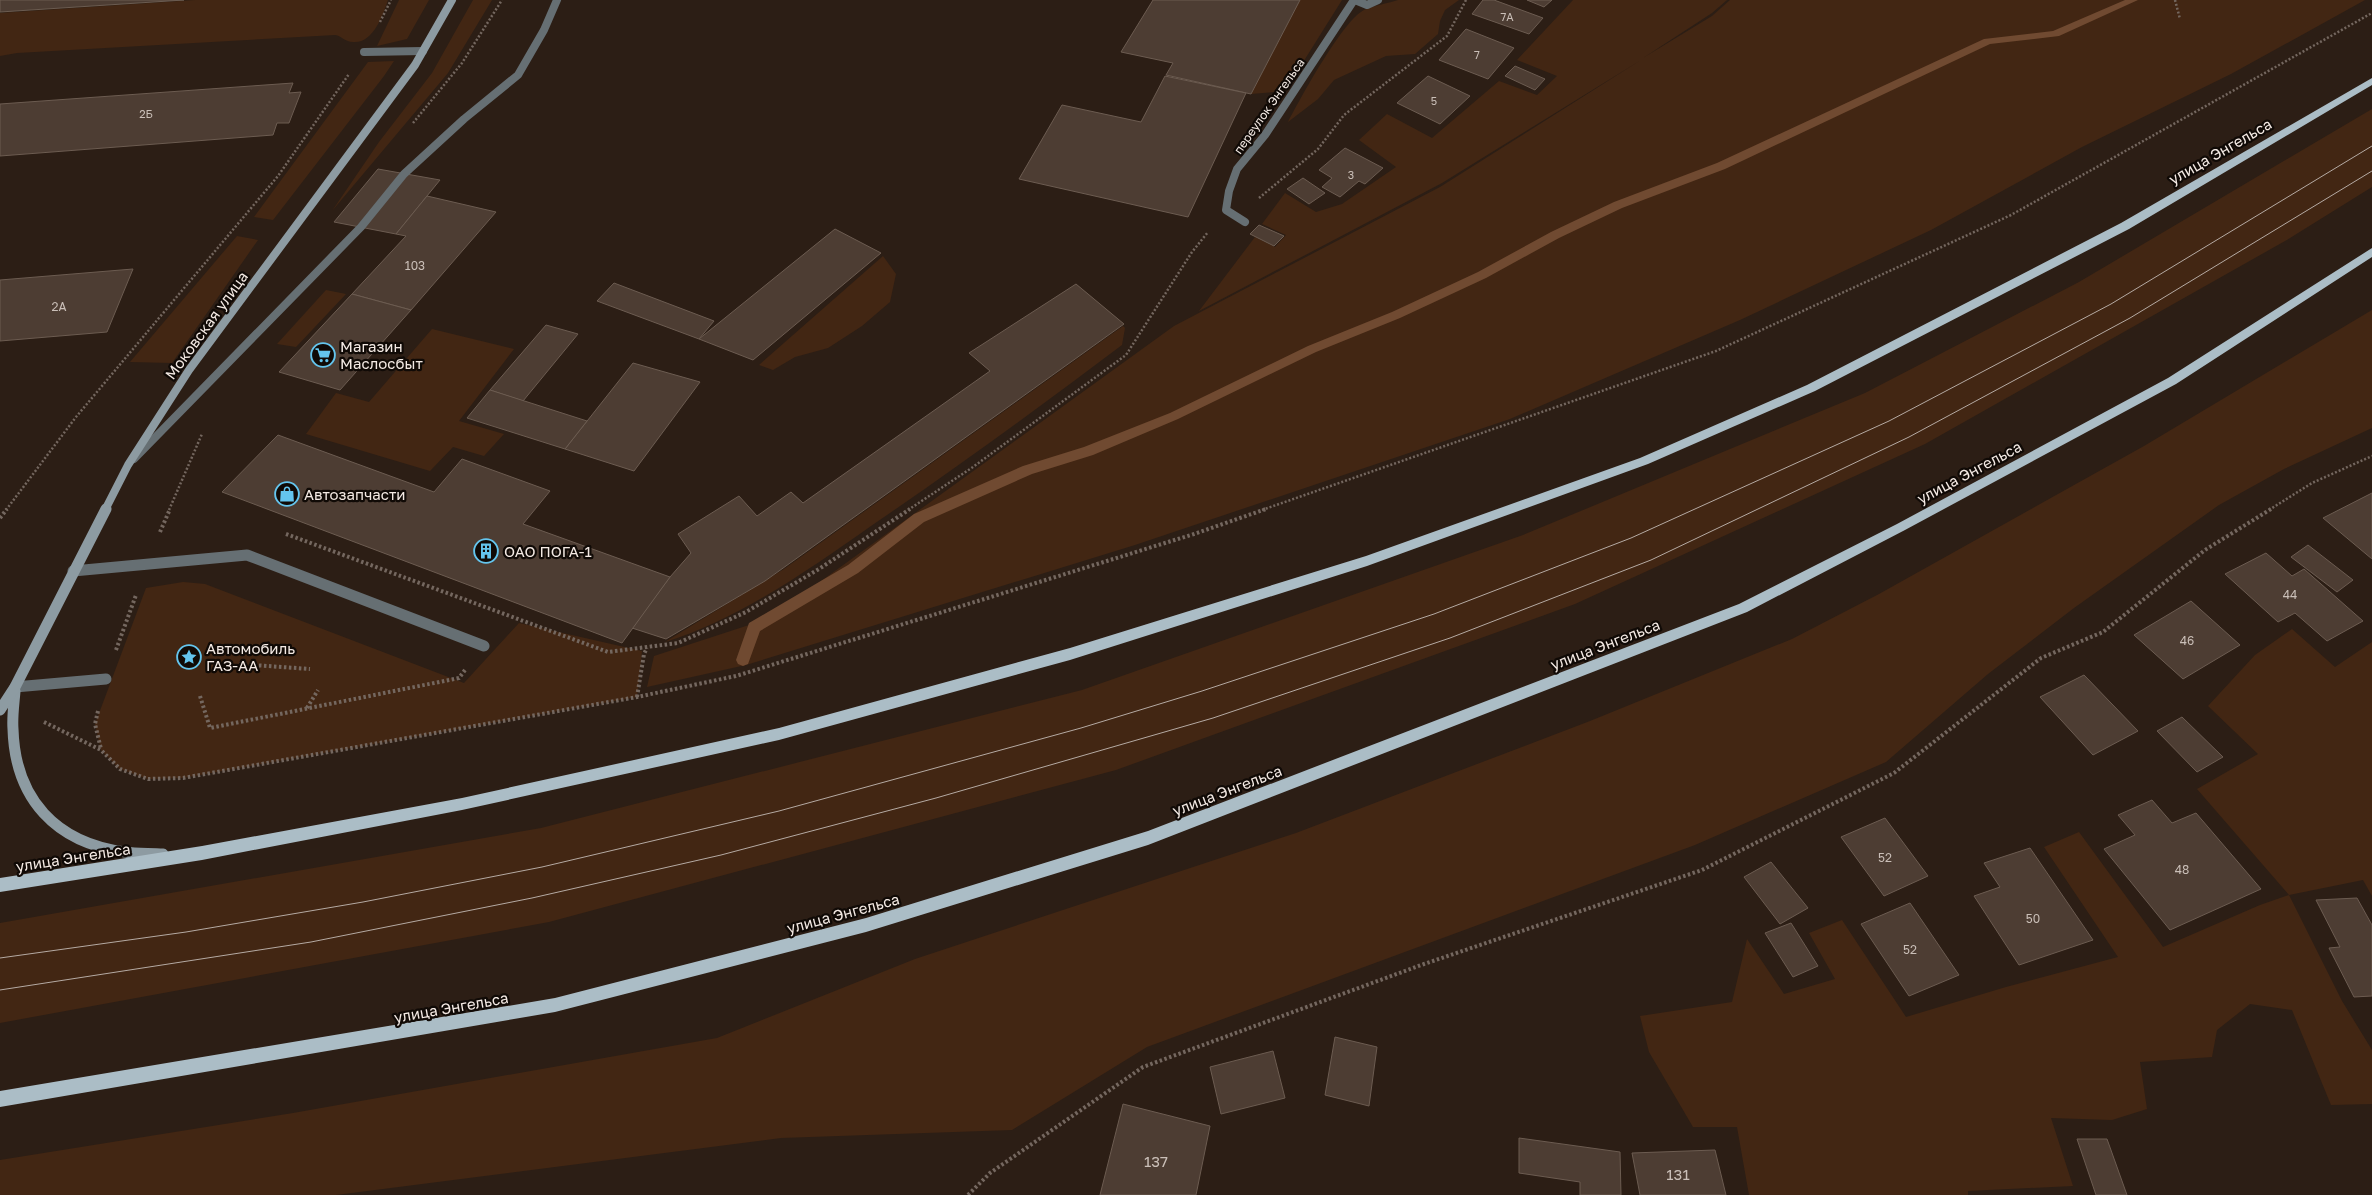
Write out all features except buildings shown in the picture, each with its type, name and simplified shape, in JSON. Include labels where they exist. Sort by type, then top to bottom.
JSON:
[{"type":"main road","name":"улица Энгельса","points":[[0,885],[202,853],[462,804],[779,734],[1070,654],[1376,557],[1644,461],[1811,388],[2125,226],[2372,81]]},
{"type":"main road","name":"улица Энгельса","points":[[0,1099],[555,1005],[866,925],[1148,838],[1743,608],[1901,527],[2172,381],[2372,252]]},
{"type":"street","name":"Моковская улица","points":[[15,687],[128,465],[188,370],[423,51],[452,0]]},
{"type":"street","points":[[128,465],[348,238],[361,227],[404,174],[464,119],[518,75],[544,30],[557,0]]},
{"type":"street","points":[[1354,0],[1367,5],[1378,0]]},
{"type":"street","name":"переулок Энгельса","points":[[1226,210],[1229,191],[1237,169],[1264,135],[1354,0]]},
{"type":"street","points":[[364,52],[423,51]]},
{"type":"street","points":[[1226,210],[1245,222]]},
{"type":"street","points":[[73,571],[247,555],[484,646]]},
{"type":"street","points":[[15,687],[106,679]]},
{"type":"street","points":[[15,687],[11,722],[15,758],[24,787],[40,813],[68,836],[102,849],[151,854],[202,853]]},
{"type":"street","points":[[0,710],[15,687]]},
{"type":"path","points":[[407,130],[462,63],[502,0]]},
{"type":"path","points":[[282,533],[608,652],[678,643],[746,612],[819,569],[973,467],[1126,355],[1192,252],[1226,210],[1248,205],[1275,187],[1318,148],[1344,115],[1447,36],[1466,0]]},
{"type":"path","points":[[2175,0],[2180,19]]},
{"type":"path","points":[[12,706],[101,750],[120,769],[148,779],[183,778],[637,697],[736,676],[1194,534],[1716,352],[2011,214],[2372,13]]},
{"type":"path","points":[[0,518],[76,417],[278,176],[364,52]]},
{"type":"path","points":[[968,1195],[990,1173],[1143,1067],[1424,964],[1702,870],[1894,773],[2041,658],[2103,632],[2205,550],[2312,483],[2372,456]]},
{"type":"path","points":[[101,750],[95,724],[106,679],[147,564]]},
{"type":"path","points":[[200,696],[210,728],[459,678],[484,646]]},
{"type":"path","points":[[637,697],[644,654],[648,648]]},
{"type":"path","points":[[239,664],[310,669]]},
{"type":"path","points":[[307,708],[318,690]]},
{"type":"shaded area","points":[[195,0],[388,0],[372,34],[360,41],[350,42],[335,35],[17,53],[0,56],[0,13]]},
{"type":"shaded area","points":[[399,0],[429,0],[407,39],[377,46]]},
{"type":"shaded area","points":[[473,0],[492,0],[448,73],[332,211],[379,142],[432,73]]},
{"type":"shaded area","points":[[1300,0],[1342,0],[1285,91],[1251,94]]},
{"type":"shaded area","points":[[1398,0],[1459,0],[1445,10],[1440,21],[1438,34],[1415,54],[1386,56],[1334,80],[1318,99],[1288,122],[1323,61],[1345,28],[1364,10]]},
{"type":"shaded area","points":[[1573,0],[1727,0],[1712,13],[1643,58],[1712,16],[1730,0],[2365,0],[2231,74],[2082,147],[1931,230],[1740,320],[1510,419],[1135,545],[746,665],[647,687],[654,656],[749,625],[810,589],[1174,326],[1440,187],[1641,60],[1442,183],[1199,311],[1255,237],[1275,247],[1286,235],[1262,224],[1285,193],[1316,212],[1342,204],[1396,167],[1359,140],[1387,114],[1432,138],[1499,81],[1537,95],[1557,76],[1517,60]]},
{"type":"shaded area","points":[[394,61],[273,220],[254,217],[368,62]]},
{"type":"shaded area","points":[[2372,109],[2372,187],[2285,241],[1925,444],[1575,604],[1116,770],[549,922],[0,1023],[0,923],[541,828],[1082,690],[1523,535],[1865,393],[2079,282]]},
{"type":"shaded area","points":[[237,236],[258,240],[172,363],[130,362]]},
{"type":"shaded area","points":[[883,256],[896,274],[890,302],[862,326],[828,348],[795,357],[773,370],[759,365]]},
{"type":"shaded area","points":[[326,290],[346,294],[296,347],[277,344]]},
{"type":"shaded area","points":[[2372,310],[2372,428],[2284,469],[2219,505],[2074,608],[1988,674],[1886,762],[1695,845],[1147,1047],[1012,1130],[781,1138],[336,1195],[0,1195],[0,1160],[293,1113],[717,1038],[915,959],[1296,833],[1590,721],[1792,639],[1879,594],[2144,446]]},
{"type":"shaded area","points":[[1123,326],[1125,328],[1122,345],[935,482],[772,592],[719,621],[665,642],[784,569]]},
{"type":"shaded area","points":[[432,329],[514,349],[459,421],[504,434],[484,456],[453,447],[430,471],[306,434],[336,393],[369,402]]},
{"type":"shaded area","points":[[183,582],[205,584],[464,683],[519,623],[642,651],[637,697],[183,778],[148,779],[120,769],[101,750],[95,724],[146,588]]},
{"type":"shaded area","points":[[2292,629],[2335,667],[2372,642],[2372,896],[2363,880],[2289,895],[2197,789],[2258,754],[2208,706],[2255,655]]},
{"type":"shaded area","points":[[2079,832],[2163,947],[2260,905],[2289,895],[2342,1001],[2372,1050],[2372,1104],[2331,1105],[2292,1010],[2250,1004],[2217,1030],[2212,1057],[2140,1062],[2147,1109],[2112,1120],[2051,1118],[2073,1186],[1968,1191],[1968,1195],[1749,1195],[1737,1127],[1693,1127],[1649,1052],[1640,1016],[1732,1002],[1747,939],[1784,994],[1835,979],[1809,933],[1842,920],[1906,1017],[2006,987],[2118,957],[2044,847]]},
{"type":"waterway","points":[[743,660],[754,627],[853,569],[919,518],[1028,470],[1088,451],[1174,416],[1312,349],[1396,315],[1482,275],[1555,235],[1618,205],[1721,166],[1792,131],[1849,107],[1988,41],[2055,34],[2133,0]]},
{"type":"tram line","points":[[0,958],[186,932],[363,902],[542,867],[779,811],[1081,728],[1202,691],[1434,614],[1631,538],[1889,421],[2111,304],[2372,146]]},
{"type":"tram line","points":[[0,990],[311,942],[532,898],[721,855],[936,798],[1213,718],[1450,638],[1651,560],[1909,437],[2130,318],[2372,171]]},
{"type":"place","name":"Магазин Маслосбыт","points":[[323,355]]},
{"type":"place","name":"Автозапчасти","points":[[287,494]]},
{"type":"place","name":"ОАО ПОГА-1","points":[[486,551]]},
{"type":"place","name":"Автомобиль ГАЗ-АА","points":[[189,657]]}]
